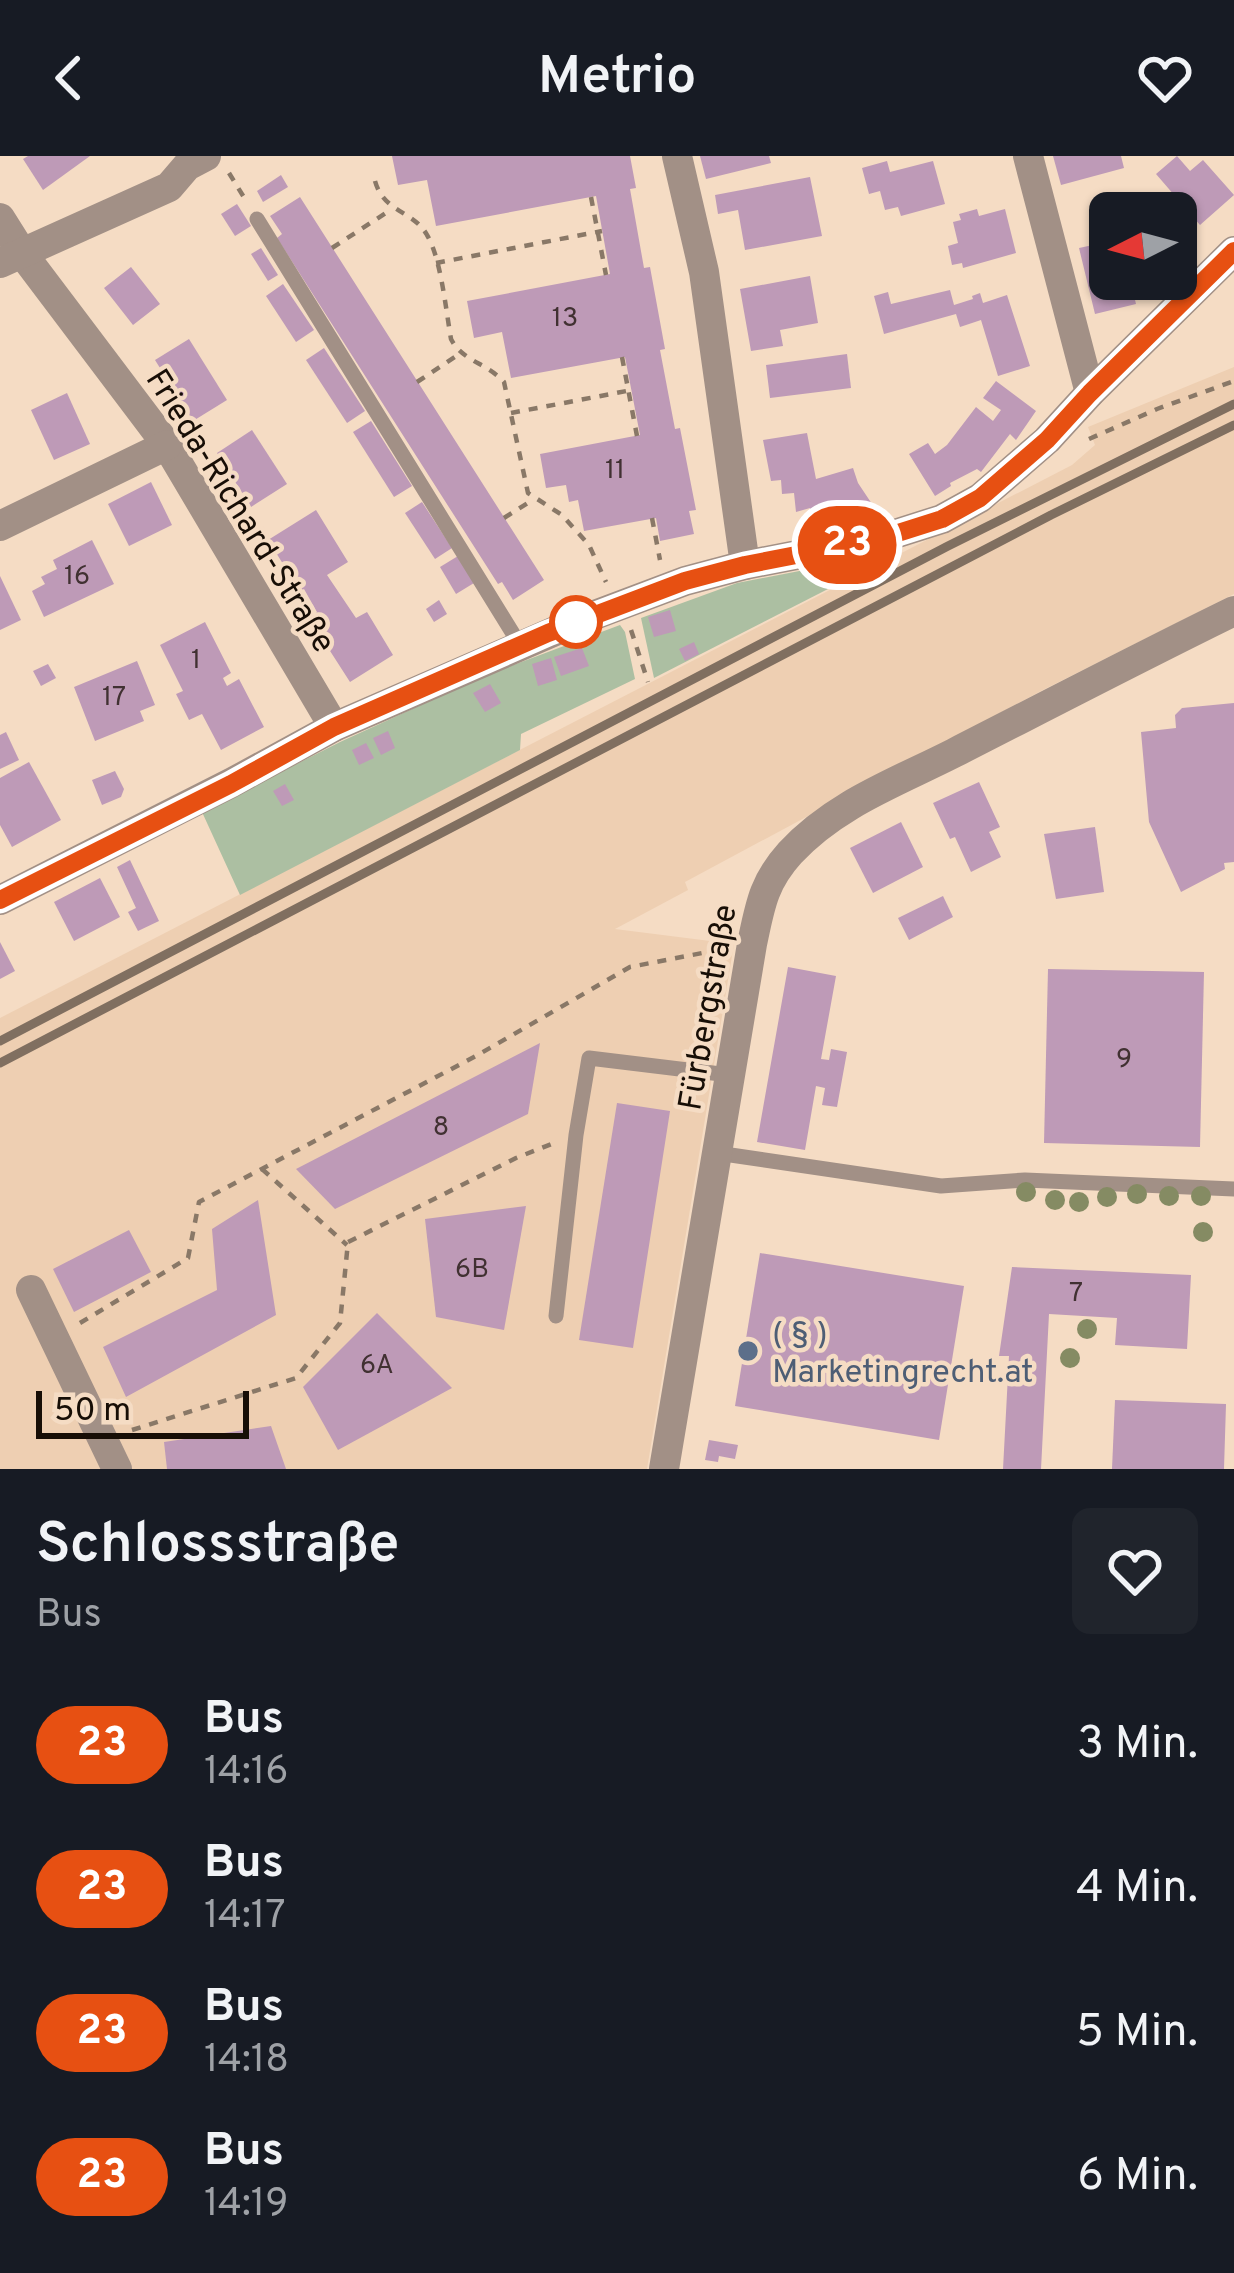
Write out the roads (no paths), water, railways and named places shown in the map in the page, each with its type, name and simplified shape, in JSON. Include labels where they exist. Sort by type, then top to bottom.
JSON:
[{"type":"street","points":[[677,156],[704,272],[745,565]]},
{"type":"street","points":[[1028,156],[1090,393]]},
{"type":"street","points":[[11,258],[169,187],[187,166],[217,164]]},
{"type":"street","name":"Frieda-Richard-Straße","points":[[0,218],[11,258],[167,445],[334,727]]},
{"type":"street","points":[[0,900],[334,727],[623,603],[745,565],[879,539],[942,519],[980,498],[1047,440],[1234,251]]},
{"type":"street","points":[[0,526],[167,445]]},
{"type":"street","name":"Fürbergstraße","points":[[664,1469],[764,888],[787,856],[834,814],[1234,611]]},
{"type":"street","points":[[31,1290],[117,1469]]},
{"type":"lane","points":[[257,219],[520,645]]},
{"type":"lane","points":[[556,1316],[589,1058],[729,1075]]},
{"type":"lane","points":[[717,1153],[941,1186],[1025,1180],[1234,1189]]},
{"type":"railway","points":[[0,1041],[948,546],[1234,404]]},
{"type":"railway","points":[[0,1063],[1051,515],[1234,425]]},
{"type":"place","name":"( § ) Marketingrecht.at","points":[[748,1351]]}]
